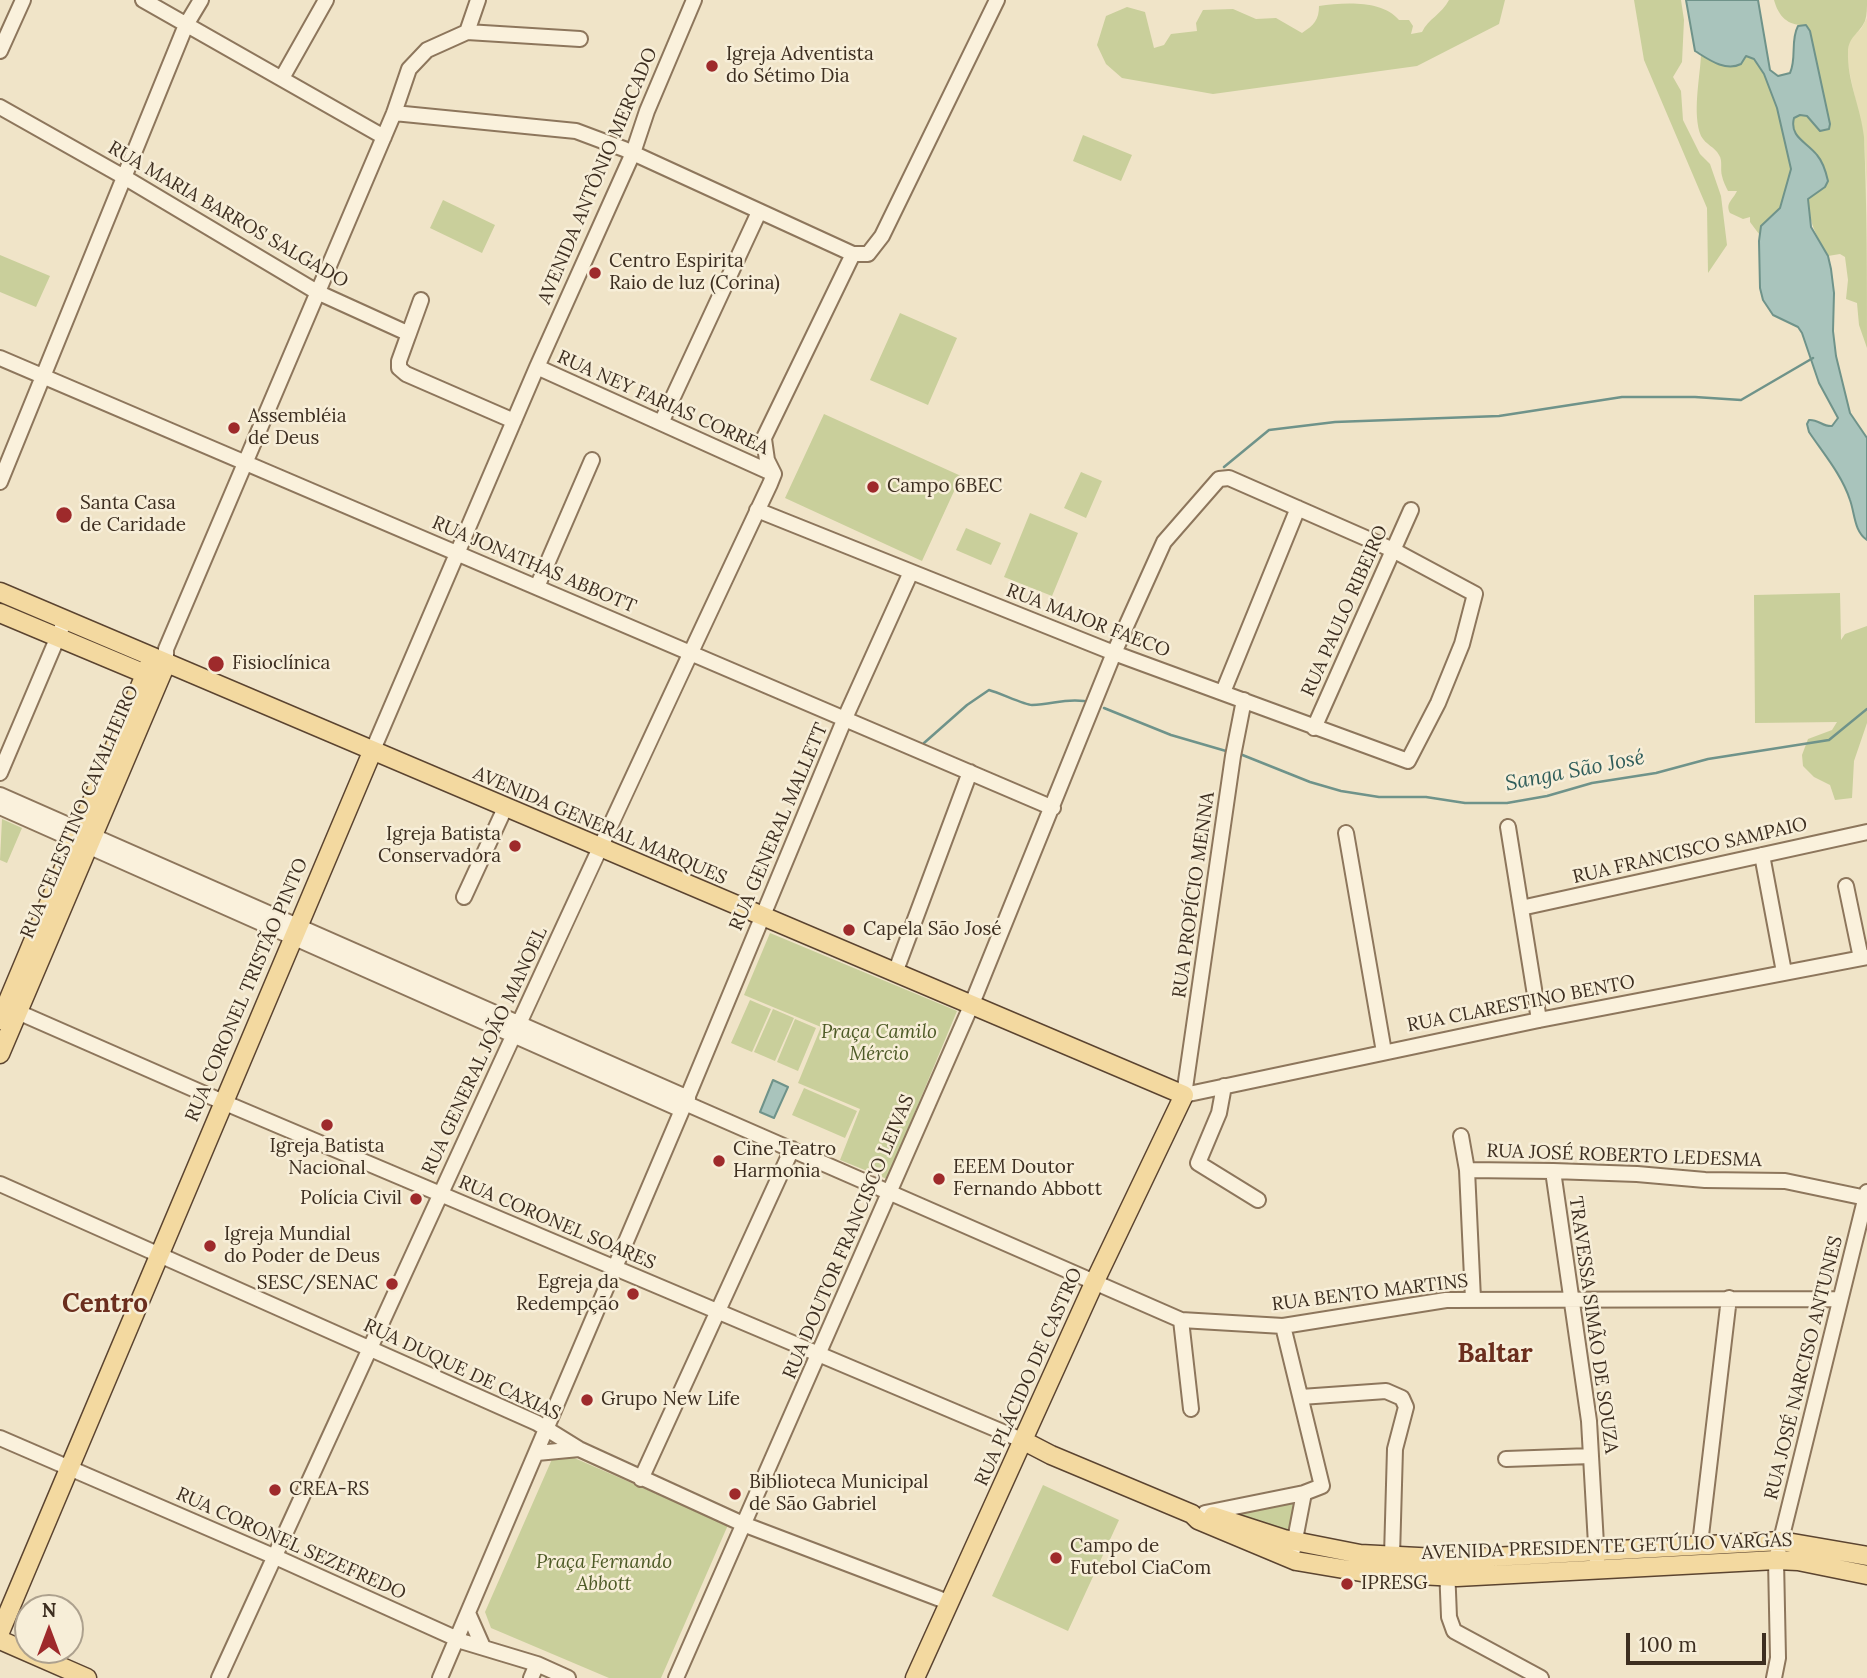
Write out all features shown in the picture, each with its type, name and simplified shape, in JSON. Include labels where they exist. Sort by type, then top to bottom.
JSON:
[{"type":"main road","name":"AVENIDA GENERAL MARQUES","points":[[0,592],[158,665],[372,752],[1184,1095]]},
{"type":"main road","name":"AVENIDA GENERAL MARQUES","points":[[0,613],[57,638],[158,665]]},
{"type":"main road","name":"RUA CELESTINO CAVALHEIRO","points":[[0,1054],[6,1011],[158,665]]},
{"type":"main road","name":"RUA CORONEL TRISTÃO PINTO","points":[[0,1632],[372,752]]},
{"type":"main road","name":"RUA PLÁCIDO DE CASTRO","points":[[915,1678],[1095,1281],[1184,1095]]},
{"type":"main road","name":"AVENIDA PRESIDENTE GETÚLIO VARGAS","points":[[1024,1441],[1051,1455],[1198,1516],[1293,1551],[1361,1572],[1447,1567],[1597,1550],[1782,1541],[1867,1556]]},
{"type":"main road","name":"AVENIDA PRESIDENTE GETÚLIO VARGAS","points":[[1293,1551],[1392,1556],[1447,1567],[1598,1569],[1776,1560],[1798,1561],[1867,1574]]},
{"type":"main road","points":[[0,1640],[87,1678]]},
{"type":"street","points":[[0,51],[23,0]]},
{"type":"street","points":[[143,0],[384,137]]},
{"type":"street","points":[[0,482],[186,25],[201,0]]},
{"type":"street","points":[[282,78],[326,0]]},
{"type":"street","points":[[467,32],[478,0]]},
{"type":"street","name":"AVENIDA ANTÔNIO MERCADO","points":[[537,367],[633,153],[647,111],[694,0]]},
{"type":"street","points":[[394,113],[576,131],[633,153],[853,254],[869,254],[882,236],[997,0]]},
{"type":"street","points":[[158,665],[384,137],[409,69],[426,50],[467,32],[580,39]]},
{"type":"street","name":"RUA MARIA BARROS SALGADO","points":[[0,107],[317,292],[405,332],[408,336]]},
{"type":"street","points":[[661,423],[759,212]]},
{"type":"street","points":[[749,462],[764,439],[853,254]]},
{"type":"street","points":[[421,300],[399,360],[399,368],[406,374],[514,421]]},
{"type":"street","name":"RUA JONATHAS ABBOTT","points":[[0,358],[1053,808]]},
{"type":"street","name":"RUA CORONEL TRISTÃO PINTO","points":[[372,752],[537,367]]},
{"type":"street","name":"RUA NEY FARIAS CORREA","points":[[537,367],[774,474]]},
{"type":"street","points":[[764,439],[767,460],[774,474]]},
{"type":"street","points":[[537,587],[592,460]]},
{"type":"street","name":"RUA GENERAL JOÃO MANOEL","points":[[219,1678],[371,1349],[439,1194],[774,474]]},
{"type":"street","name":"RUA DOUTOR FRANCISCO LEIVAS","points":[[676,1678],[971,1006],[1114,653],[1164,542],[1219,479],[1228,478],[1298,509]]},
{"type":"street","points":[[1223,692],[1298,509],[1393,550]]},
{"type":"street","name":"RUA MAJOR FAECO","points":[[757,510],[1114,653],[1408,761],[1438,703],[1462,644],[1475,594],[1393,550]]},
{"type":"street","name":"RUA PAULO RIBEIRO","points":[[1314,728],[1411,510]]},
{"type":"street","name":"RUA GENERAL MALLETT","points":[[440,1678],[685,1103],[845,718],[911,572]]},
{"type":"street","points":[[0,773],[65,620]]},
{"type":"street","name":"RUA PROPÍCIO MENNA","points":[[1184,1095],[1233,756],[1244,700]]},
{"type":"street","points":[[895,973],[970,772]]},
{"type":"street","points":[[0,794],[84,838]]},
{"type":"street","points":[[0,807],[84,838]]},
{"type":"street","points":[[464,897],[505,808]]},
{"type":"street","points":[[1508,827],[1539,1020]]},
{"type":"street","name":"RUA FRANCISCO SAMPAIO","points":[[1521,908],[1867,832]]},
{"type":"street","points":[[1346,833],[1384,1052]]},
{"type":"street","name":"RUA BENTO MARTINS","points":[[84,838],[1181,1320],[1283,1326],[1446,1300],[1473,1299],[1840,1299]]},
{"type":"street","points":[[1762,855],[1783,972]]},
{"type":"street","points":[[1846,886],[1864,957]]},
{"type":"street","name":"RUA CLARESTINO BENTO","points":[[1184,1095],[1539,1020],[1864,957]]},
{"type":"street","name":"RUA CORONEL SOARES","points":[[6,1011],[1024,1441]]},
{"type":"street","points":[[1224,1086],[1219,1113],[1198,1163],[1258,1200]]},
{"type":"street","points":[[1461,1136],[1467,1170]]},
{"type":"street","points":[[641,1479],[792,1150]]},
{"type":"street","name":"RUA JOSÉ ROBERTO LEDESMA","points":[[1473,1299],[1467,1170],[1785,1181],[1866,1195]]},
{"type":"street","name":"TRAVESSA SIMÃO DE SOUZA","points":[[1553,1171],[1589,1421],[1598,1569]]},
{"type":"street","name":"RUA DUQUE DE CAXIAS","points":[[0,1184],[547,1428],[579,1449],[743,1524],[948,1602]]},
{"type":"street","name":"RUA JOSÉ NARCISO ANTUNES","points":[[1774,1678],[1778,1658],[1776,1560],[1866,1195]]},
{"type":"street","points":[[1700,1544],[1728,1298]]},
{"type":"street","points":[[1181,1320],[1191,1409]]},
{"type":"street","points":[[1198,1516],[1304,1493],[1322,1486],[1283,1326]]},
{"type":"street","points":[[1301,1397],[1386,1391],[1402,1398],[1406,1408],[1395,1449],[1392,1556]]},
{"type":"street","name":"RUA CORONEL SEZEFREDO","points":[[0,1438],[457,1639],[537,1664],[568,1678]]},
{"type":"street","points":[[537,1452],[579,1449]]},
{"type":"street","points":[[1506,1459],[1591,1456]]},
{"type":"street","points":[[1293,1551],[1304,1493]]},
{"type":"street","points":[[1447,1567],[1450,1617],[1454,1631],[1541,1678]]},
{"type":"street","points":[[468,1613],[483,1647]]},
{"type":"street","points":[[531,1678],[537,1664]]},
{"type":"shaded area","points":[[1867,18],[1867,188],[1864,140],[1848,65],[1848,50],[1849,39],[1861,29]]},
{"type":"green space","points":[[1449,0],[1505,0],[1499,24],[1417,66],[1213,94],[1122,78],[1106,64],[1097,45],[1106,16],[1127,7],[1145,12],[1154,48],[1164,45],[1171,34],[1197,31],[1196,23],[1203,10],[1233,9],[1256,19],[1276,18],[1302,33],[1315,22],[1319,6],[1362,4],[1383,9],[1399,20],[1409,20],[1413,26],[1411,34],[1422,32]]},
{"type":"green space","points":[[1634,0],[1681,0],[1684,20],[1682,62],[1673,77],[1681,91],[1683,120],[1700,154],[1710,164],[1721,196],[1727,245],[1708,273],[1707,208],[1644,60]]},
{"type":"green space","points":[[1774,0],[1867,0],[1865,21],[1848,47],[1848,63],[1864,137],[1867,348],[1859,325],[1857,303],[1846,299],[1848,280],[1845,257],[1840,254],[1828,256],[1810,215],[1808,199],[1828,181],[1826,174],[1812,150],[1796,135],[1793,125],[1794,118],[1807,116],[1820,131],[1820,81],[1810,31],[1806,25],[1786,20]]},
{"type":"green space","points":[[1701,55],[1724,65],[1746,56],[1754,59],[1764,74],[1777,108],[1791,169],[1780,208],[1761,226],[1759,234],[1750,222],[1750,217],[1743,219],[1730,213],[1729,204],[1737,191],[1728,191],[1722,176],[1720,157],[1705,142],[1698,127]]},
{"type":"green space","points":[[1083,135],[1132,155],[1121,181],[1073,161]]},
{"type":"green space","points":[[443,200],[495,225],[482,253],[430,228]]},
{"type":"green space","points":[[0,255],[50,276],[36,307],[0,292]]},
{"type":"green space","points":[[900,313],[957,338],[928,405],[870,380]]},
{"type":"green space","name":"Campo 6BEC","points":[[824,414],[961,476],[922,561],[785,498]]},
{"type":"green space","points":[[1081,472],[1102,481],[1086,518],[1064,508]]},
{"type":"green space","points":[[1030,513],[1078,533],[1052,596],[1004,577]]},
{"type":"green space","points":[[966,528],[1001,543],[991,565],[956,550]]},
{"type":"green space","points":[[1840,593],[1841,640],[1845,634],[1867,626],[1867,723],[1854,761],[1852,798],[1835,800],[1830,785],[1814,777],[1803,766],[1802,755],[1808,739],[1832,730],[1837,722],[1755,723],[1754,595]]},
{"type":"green space","points":[[2,819],[22,828],[7,863],[0,860]]},
{"type":"green space","name":"Praça Camilo Mércio","points":[[770,933],[957,1011],[887,1179],[840,1160],[860,1109],[798,1083],[821,1027],[744,995]]},
{"type":"green space","points":[[750,1000],[771,1009],[752,1052],[731,1043]]},
{"type":"green space","points":[[773,1009],[794,1018],[775,1061],[754,1052]]},
{"type":"green space","points":[[795,1019],[816,1028],[798,1071],[777,1062]]},
{"type":"green space","points":[[804,1088],[857,1111],[845,1138],[792,1115]]},
{"type":"green space","name":"Praça Fernando Abbott","points":[[556,1450],[728,1525],[661,1678],[609,1678],[491,1628],[485,1612]]},
{"type":"green space","name":"Campo de Futebol CiaCom","points":[[1043,1485],[1119,1520],[1068,1631],[992,1596]]},
{"type":"green space","points":[[1296,1499],[1292,1533],[1221,1512]]},
{"type":"water","points":[[1686,0],[1758,0],[1770,70],[1778,76],[1790,73],[1798,26],[1806,25],[1810,31],[1830,124],[1829,129],[1820,131],[1807,116],[1800,115],[1794,118],[1793,125],[1796,135],[1821,161],[1828,181],[1825,187],[1808,199],[1811,227],[1828,256],[1831,269],[1836,356],[1850,413],[1867,438],[1867,540],[1857,527],[1842,482],[1809,432],[1809,420],[1832,426],[1838,418],[1819,383],[1802,333],[1798,327],[1773,315],[1763,300],[1760,288],[1761,226],[1780,208],[1791,169],[1777,108],[1764,74],[1754,59],[1746,56],[1741,64],[1729,66],[1717,64],[1695,51]]},
{"type":"water","points":[[773,1080],[788,1087],[774,1118],[760,1112]]},
{"type":"waterway","points":[[1224,467],[1269,430],[1335,422],[1499,416],[1622,397],[1741,400],[1813,358]]},
{"type":"waterway","name":"Sanga São José","points":[[924,743],[967,705],[989,690],[1032,705],[1084,701]]},
{"type":"waterway","name":"Sanga São José","points":[[1104,708],[1171,735],[1226,751]]},
{"type":"waterway","name":"Sanga São José","points":[[1240,754],[1310,782],[1341,791],[1379,797],[1426,797],[1465,803],[1507,803],[1547,796],[1592,783],[1656,773],[1708,759],[1829,740],[1867,709]]},
{"type":"place","name":"Igreja Adventista do Sétimo Dia","points":[[712,66]]},
{"type":"place","name":"Centro Espirita Raio de luz (Corina)","points":[[595,273]]},
{"type":"place","name":"Assembléia de Deus","points":[[234,428]]},
{"type":"place","name":"Campo 6BEC","points":[[873,487]]},
{"type":"place","name":"Santa Casa de Caridade","points":[[64,515]]},
{"type":"place","name":"Fisioclínica","points":[[216,664]]},
{"type":"place","name":"Igreja Batista Conservadora","points":[[515,846]]},
{"type":"place","name":"Capela São José","points":[[849,930]]},
{"type":"place","name":"Igreja Batista Nacional","points":[[327,1125]]},
{"type":"place","name":"Cine Teatro Harmonia","points":[[719,1161]]},
{"type":"place","name":"EEEM Doutor Fernando Abbott","points":[[939,1179]]},
{"type":"place","name":"Polícia Civil","points":[[416,1199]]},
{"type":"place","name":"Igreja Mundial do Poder de Deus","points":[[210,1246]]},
{"type":"place","name":"SESC/SENAC","points":[[392,1284]]},
{"type":"place","name":"Egreja da Redempção","points":[[633,1294]]},
{"type":"place","name":"Grupo New Life","points":[[587,1400]]},
{"type":"place","name":"CREA-RS","points":[[275,1490]]},
{"type":"place","name":"Biblioteca Municipal de São Gabriel","points":[[735,1494]]},
{"type":"place","name":"Campo de Futebol CiaCom","points":[[1056,1558]]},
{"type":"place","name":"IPRESG","points":[[1347,1584]]},
{"type":"district","name":"Centro","points":[[105,1305]]},
{"type":"district","name":"Baltar","points":[[1495,1355]]}]
